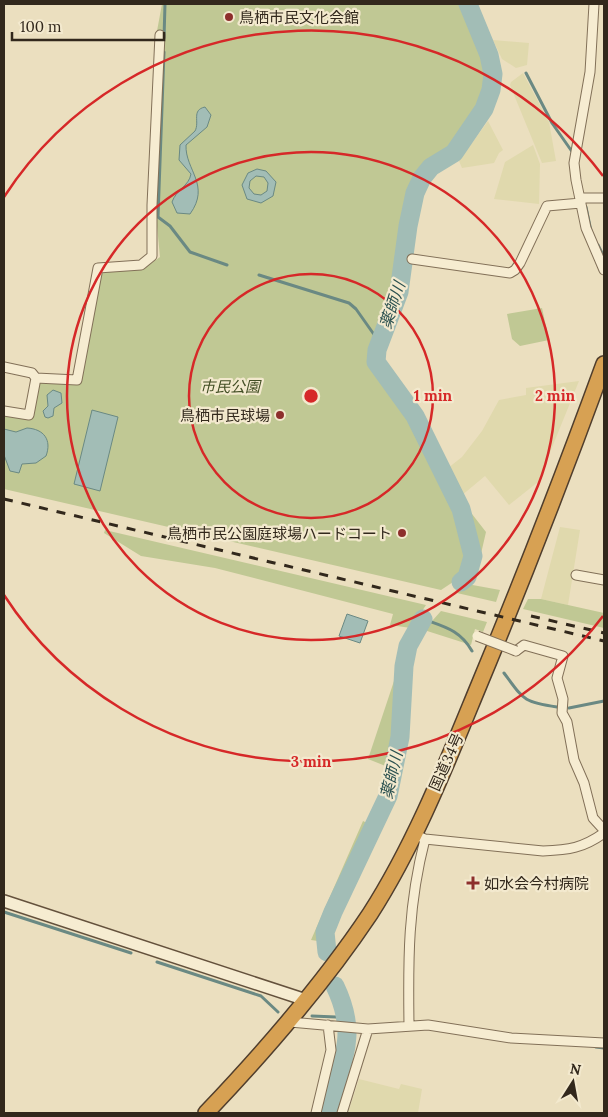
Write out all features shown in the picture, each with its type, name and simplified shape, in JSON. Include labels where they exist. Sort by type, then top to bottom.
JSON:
[{"type":"highway","name":"国道34号","points":[[206,1113],[290,1022],[370,913],[420,837],[515,600],[604,364]]},
{"type":"street","points":[[594,4],[590,72],[574,163],[588,234],[604,270]]},
{"type":"street","points":[[4,367],[32,374],[36,378],[77,380],[98,268],[141,265],[152,256],[152,205],[160,35]]},
{"type":"street","points":[[412,259],[510,273],[516,270],[520,263],[547,206],[604,198]]},
{"type":"street","points":[[4,411],[29,415],[36,378]]},
{"type":"street","points":[[576,575],[604,580]]},
{"type":"street","points":[[409,1025],[409,922],[420,837],[543,851],[562,850],[588,844],[604,831],[594,818],[584,783],[574,760],[567,722],[562,713],[563,699],[558,678],[563,656],[524,644],[516,651],[477,636]]},
{"type":"street","points":[[4,901],[306,1000]]},
{"type":"street","points":[[290,1022],[365,1029],[428,1025],[511,1038],[604,1043]]},
{"type":"street","points":[[316,1113],[331,1050],[328,1025]]},
{"type":"street","points":[[342,1113],[365,1029]]},
{"type":"shaded area","points":[[493,40],[529,43],[527,65],[516,68],[502,59]]},
{"type":"shaded area","points":[[523,73],[549,122],[556,161],[542,163],[510,85],[511,82]]},
{"type":"shaded area","points":[[488,121],[503,150],[499,153],[494,163],[462,168],[459,161]]},
{"type":"shaded area","points":[[533,145],[540,164],[539,204],[494,199],[505,162]]},
{"type":"shaded area","points":[[579,381],[538,482],[509,505],[485,476],[461,496],[448,468],[462,457],[482,431],[499,400],[526,395],[526,388]]},
{"type":"shaded area","points":[[560,527],[580,530],[568,605],[541,599]]},
{"type":"shaded area","points":[[359,1079],[399,1089],[401,1084],[422,1089],[418,1113],[348,1113]]},
{"type":"green space","name":"市民公園","points":[[162,4],[464,4],[485,66],[489,81],[489,92],[483,106],[454,146],[423,165],[415,179],[398,280],[391,307],[373,352],[375,365],[413,422],[452,501],[468,555],[465,567],[456,580],[441,590],[4,489],[4,414],[32,419],[37,383],[41,381],[79,384],[99,279],[104,271],[143,269],[160,257],[155,205],[163,31],[157,31]]},
{"type":"green space","points":[[542,308],[549,340],[520,346],[512,339],[507,314]]},
{"type":"green space","points":[[465,505],[486,532],[480,558]]},
{"type":"green space","points":[[105,530],[426,605],[411,628],[390,625],[393,614],[215,568],[141,556],[104,533]]},
{"type":"green space","points":[[467,584],[500,590],[496,602],[457,593]]},
{"type":"green space","points":[[528,599],[541,599],[604,613],[604,628],[523,609]]},
{"type":"green space","points":[[441,611],[487,622],[483,632],[475,629],[471,645],[424,630]]},
{"type":"green space","points":[[398,669],[395,729],[388,767],[368,759]]},
{"type":"green space","points":[[363,821],[369,824],[328,910],[318,941],[311,940]]},
{"type":"water","points":[[205,107],[211,115],[207,127],[186,145],[189,162],[198,186],[196,204],[190,214],[177,213],[172,202],[176,194],[188,182],[191,174],[179,160],[180,145],[195,131],[198,111]]},
{"type":"water","points":[[257,169],[266,171],[276,182],[273,196],[261,203],[247,199],[242,185],[248,173]],"holes":[[[256,176],[264,177],[268,183],[267,191],[261,195],[254,194],[249,188],[250,181]]]},
{"type":"water","points":[[53,390],[61,393],[62,403],[54,408],[53,416],[48,418],[45,417],[43,411],[48,406],[47,395]]},
{"type":"water","points":[[92,410],[118,417],[100,491],[74,484]]},
{"type":"water","points":[[27,428],[38,431],[45,436],[48,445],[46,456],[36,463],[22,464],[19,473],[10,471],[4,455],[4,429],[16,432]]},
{"type":"water","points":[[347,614],[368,621],[360,643],[339,636]]},
{"type":"waterway","points":[[164,38],[165,4]]},
{"type":"waterway","name":"薬師川","points":[[461,582],[467,577],[473,556],[461,509],[415,416],[376,362],[377,350],[399,292],[408,226],[415,193],[422,178],[431,167],[454,153],[484,109],[491,90],[493,74],[489,55],[468,4]]},
{"type":"waterway","points":[[164,52],[158,217],[170,226],[190,252],[227,265]]},
{"type":"waterway","points":[[526,73],[552,123],[573,153]]},
{"type":"waterway","points":[[586,207],[591,231]]},
{"type":"waterway","points":[[598,245],[604,257]]},
{"type":"waterway","points":[[259,275],[349,303],[356,309],[380,343]]},
{"type":"waterway","points":[[423,619],[451,630],[462,638],[472,651]]},
{"type":"waterway","name":"薬師川","points":[[327,952],[325,932],[388,796],[400,737],[404,666],[408,646],[423,619]]},
{"type":"waterway","points":[[504,673],[525,698],[537,703],[557,707]]},
{"type":"waterway","points":[[569,708],[604,701]]},
{"type":"waterway","points":[[4,912],[131,953]]},
{"type":"waterway","points":[[157,962],[261,996],[278,1012]]},
{"type":"waterway","name":"薬師川","points":[[328,1113],[342,1064],[347,1036],[342,1004],[335,986]]},
{"type":"waterway","points":[[312,1016],[336,1017],[347,1020]]},
{"type":"waterway","points":[[596,1047],[604,1048]]},
{"type":"railway","points":[[4,499],[604,641]]},
{"type":"railway","points":[[531,616],[604,633]]},
{"type":"place","name":"鳥栖市民文化会館","points":[[229,17]]},
{"type":"place","name":"鳥栖市民球場","points":[[280,415]]},
{"type":"place","name":"鳥栖市民公園庭球場ハードコート","points":[[402,533]]},
{"type":"place","name":"如水会今村病院","points":[[473,883]]}]
